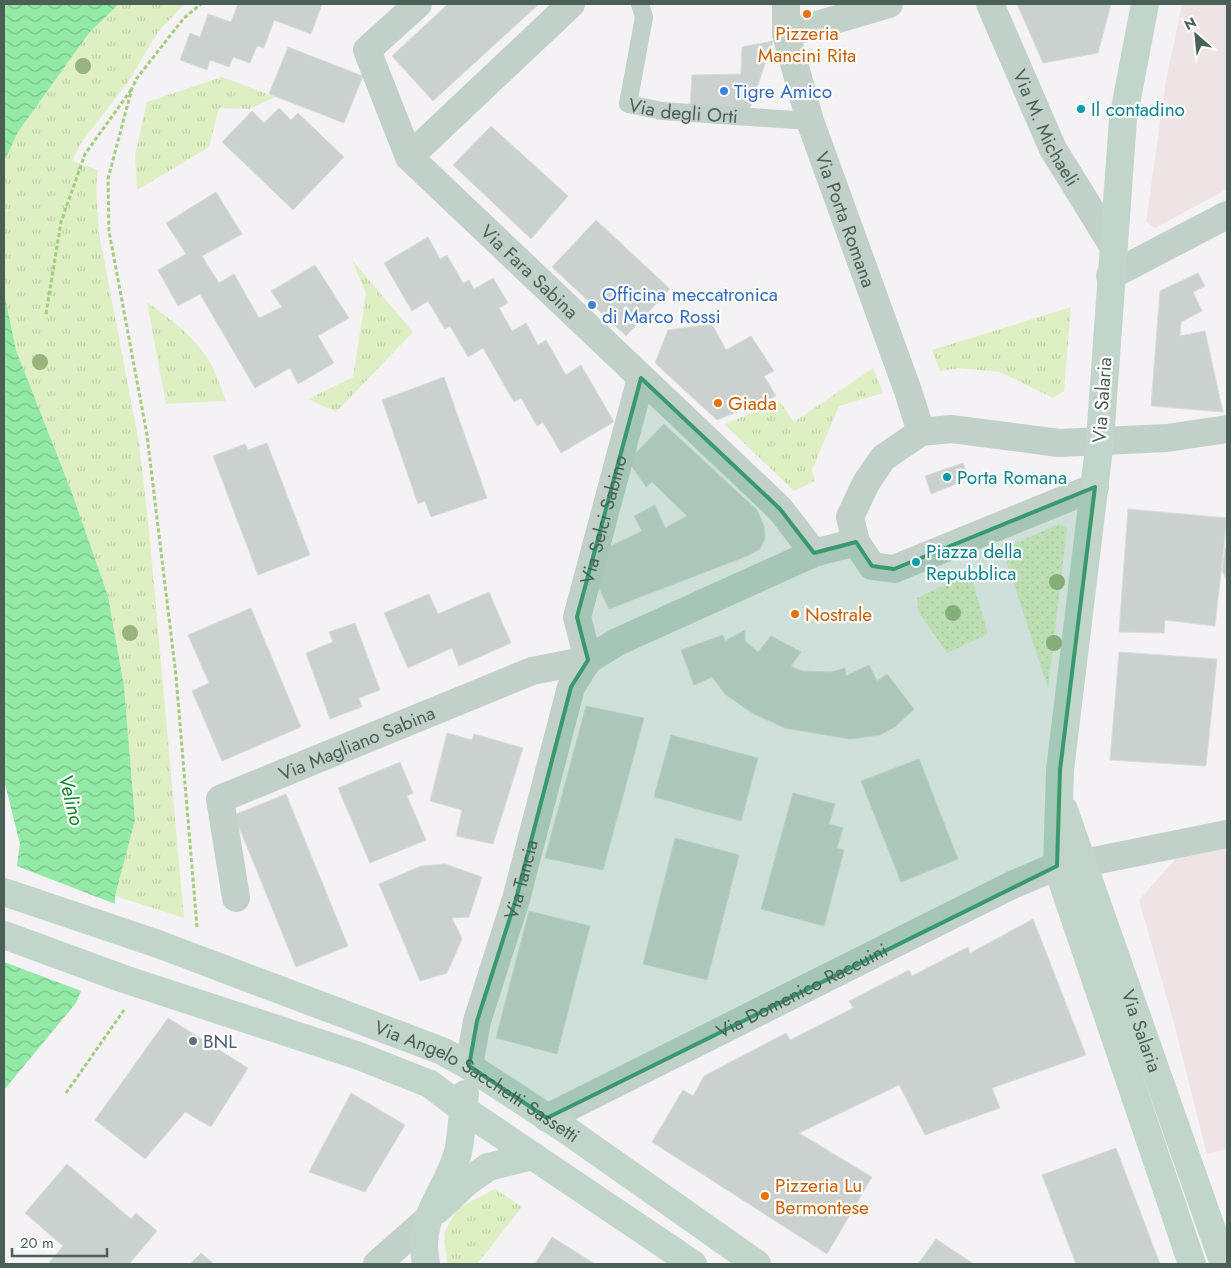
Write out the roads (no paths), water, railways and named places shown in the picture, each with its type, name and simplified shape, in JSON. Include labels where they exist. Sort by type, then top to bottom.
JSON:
[{"type":"main road","name":"Via Salaria","points":[[1145,4],[1123,119],[1110,276],[1100,440],[1060,770],[1057,866],[1192,1264]]},
{"type":"main road","name":"Via Salaria","points":[[1059,797],[1224,1264]]},
{"type":"main road","name":"Via Angelo Sacchetti Sassetti","points":[[4,892],[170,949],[407,1038],[468,1066],[547,1118],[757,1264]]},
{"type":"main road","name":"Via Angelo Sacchetti Sassetti","points":[[4,935],[153,988],[359,1056],[430,1084],[463,1110],[694,1264]]},
{"type":"main road","name":"Via Tancia","points":[[426,1264],[424,1254],[427,1220],[458,1152],[468,1066]]},
{"type":"main road","points":[[427,1220],[455,1193],[488,1167],[532,1156]]},
{"type":"street","name":"Via Fara Sabina","points":[[418,4],[367,50],[409,157],[780,509],[814,554]]},
{"type":"street","points":[[409,157],[571,4]]},
{"type":"street","name":"Via Porta Romana","points":[[786,4],[786,34],[810,121],[908,391],[921,432]]},
{"type":"street","points":[[786,34],[889,4]]},
{"type":"street","name":"Via M. Michaeli","points":[[990,4],[1053,149],[1113,246]]},
{"type":"street","points":[[1110,276],[1227,215]]},
{"type":"street","name":"Via Selci Sabino","points":[[588,660],[577,617],[641,378]]},
{"type":"street","points":[[1095,487],[894,569],[872,566],[856,542],[850,517],[866,483],[883,458],[921,432],[951,429],[1059,443],[1167,438],[1227,429]]},
{"type":"street","points":[[814,554],[856,542]]},
{"type":"street","name":"Via Tancia","points":[[468,1066],[477,1021],[516,899],[571,687],[588,660],[617,642],[814,554]]},
{"type":"street","name":"Via Magliano Sabina","points":[[236,898],[220,800],[532,672],[588,660]]},
{"type":"street","points":[[1084,864],[1227,834]]},
{"type":"street","name":"Via Domenico Raccuini","points":[[547,1118],[1012,886],[1057,866]]},
{"type":"street","points":[[376,1264],[427,1220]]},
{"type":"lane","name":"Via degli Orti","points":[[640,4],[644,17],[628,104],[662,111],[810,121]]},
{"type":"water","points":[[4,4],[119,4],[89,33],[18,132],[4,162]]},
{"type":"water","name":"Velino","points":[[4,293],[16,350],[72,493],[108,596],[124,686],[135,820],[115,896],[115,907],[76,1003],[4,1090],[4,928],[20,844],[4,780]]},
{"type":"place","name":"Pizzeria Mancini Rita","points":[[807,14]]},
{"type":"place","name":"Tigre Amico","points":[[724,91]]},
{"type":"place","name":"Il contadino","points":[[1081,109]]},
{"type":"place","name":"Officina meccatronica di Marco Rossi","points":[[592,305]]},
{"type":"place","name":"Giada","points":[[718,403]]},
{"type":"place","name":"Porta Romana","points":[[947,477]]},
{"type":"place","name":"Piazza della Repubblica","points":[[916,562]]},
{"type":"place","name":"Nostrale","points":[[795,614]]},
{"type":"place","name":"BNL","points":[[193,1041]]},
{"type":"place","name":"Pizzeria Lu Bermontese","points":[[765,1196]]}]
